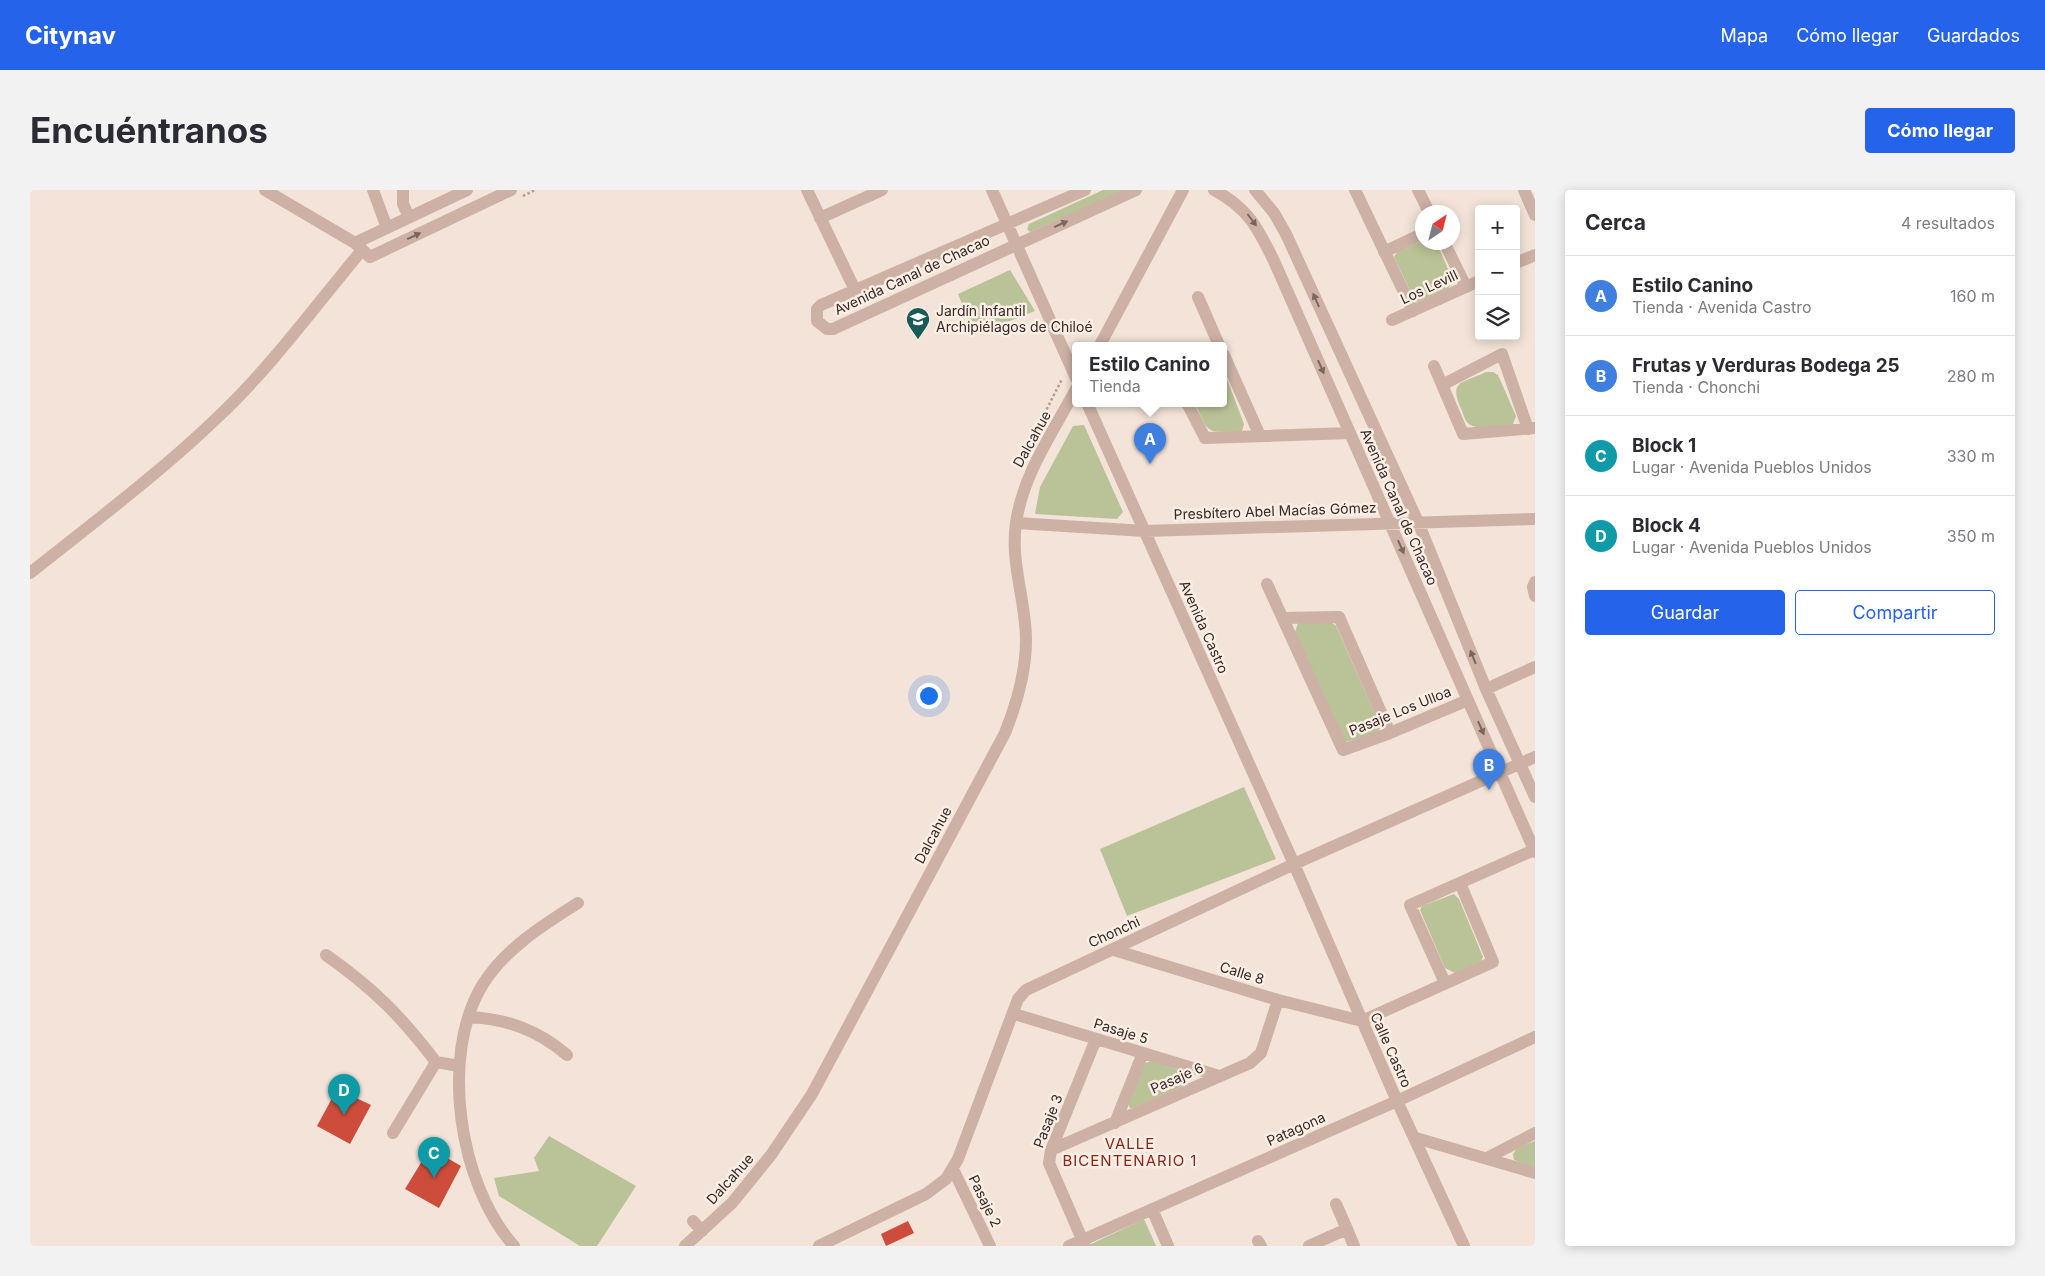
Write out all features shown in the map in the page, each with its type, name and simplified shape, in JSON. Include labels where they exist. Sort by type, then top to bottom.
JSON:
[{"type":"street","points":[[265,190],[362,250]]},
{"type":"street","points":[[373,190],[387,228]]},
{"type":"street","points":[[403,190],[403,204],[409,217]]},
{"type":"street","points":[[30,573],[173,458],[221,415],[256,377],[362,250],[387,228],[466,190]]},
{"type":"street","points":[[362,250],[511,190]]},
{"type":"street","points":[[807,190],[855,290]]},
{"type":"street","points":[[820,218],[882,190]]},
{"type":"street","points":[[992,190],[1072,369]]},
{"type":"street","name":"Avenida Canal de Chacao","points":[[1085,190],[1008,226],[855,290],[817,309],[816,315],[821,325],[826,329],[833,329],[1136,190]]},
{"type":"street","points":[[1102,342],[1183,190]]},
{"type":"street","name":"Avenida Canal de Chacao","points":[[1214,190],[1228,197],[1247,213],[1259,229],[1535,851]]},
{"type":"street","name":"Avenida Canal de Chacao","points":[[1255,190],[1274,213],[1286,234],[1418,522],[1486,689],[1535,797]]},
{"type":"street","points":[[1355,190],[1413,311]]},
{"type":"street","points":[[1418,190],[1426,205]]},
{"type":"street","points":[[1524,190],[1535,214]]},
{"type":"street","points":[[1384,252],[1415,237]]},
{"type":"street","points":[[1448,250],[1466,287]]},
{"type":"street","points":[[1520,261],[1535,255]]},
{"type":"street","name":"Los Levill","points":[[1392,320],[1475,283]]},
{"type":"street","points":[[1198,297],[1217,340]]},
{"type":"street","points":[[1434,366],[1442,385],[1463,434],[1532,428],[1502,354],[1442,385]]},
{"type":"street","points":[[1227,362],[1260,436]]},
{"type":"street","name":"Dalcahue","points":[[685,1246],[697,1226],[732,1203],[771,1155],[812,1094],[1005,732],[1016,704],[1023,674],[1026,640],[1015,558],[1016,523],[1027,480],[1072,396]]},
{"type":"street","name":"Avenida Castro","points":[[1090,407],[1294,864]]},
{"type":"street","points":[[1189,407],[1205,438],[1350,433]]},
{"type":"street","name":"Presbítero Abel Macías Gómez","points":[[1016,523],[1145,530],[1535,518]]},
{"type":"street","points":[[1267,584],[1284,618],[1339,617],[1390,733]]},
{"type":"street","name":"Pasaje Los Ulloa","points":[[1284,618],[1342,750],[1390,733],[1468,700]]},
{"type":"street","points":[[1486,689],[1535,667]]},
{"type":"street","name":"Chonchi","points":[[818,1246],[918,1200],[939,1186],[953,1169],[1014,1014],[1018,999],[1026,990],[1294,864],[1535,757]]},
{"type":"street","points":[[1445,983],[1410,905],[1535,851]]},
{"type":"street","name":"Calle Castro","points":[[1294,864],[1397,1101],[1416,1138],[1464,1246]]},
{"type":"street","points":[[1362,1021],[1492,962],[1460,883]]},
{"type":"street","points":[[514,1246],[490,1210],[469,1154],[460,1114],[459,1066],[469,1017],[478,993],[502,960],[526,938],[578,903]]},
{"type":"street","name":"Calle 8","points":[[1114,950],[1278,1000],[1362,1021]]},
{"type":"street","points":[[326,956],[379,995],[399,1015],[436,1062],[459,1066]]},
{"type":"street","name":"Pasaje 6","points":[[1052,1150],[1250,1063],[1262,1053],[1278,1000]]},
{"type":"street","name":"Pasaje 5","points":[[1014,1014],[1219,1076]]},
{"type":"street","points":[[469,1017],[489,1018],[515,1024],[541,1036],[567,1055]]},
{"type":"street","name":"Patagona","points":[[1069,1246],[1084,1243],[1152,1210],[1397,1101],[1535,1037]]},
{"type":"street","name":"Pasaje 3","points":[[1084,1243],[1049,1163],[1052,1150],[1096,1039]]},
{"type":"street","points":[[1116,1123],[1142,1053]]},
{"type":"street","points":[[394,1133],[436,1062]]},
{"type":"street","points":[[1487,1158],[1535,1133]]},
{"type":"street","points":[[1416,1138],[1535,1173]]},
{"type":"street","name":"Pasaje 2","points":[[953,1169],[990,1246]]},
{"type":"street","points":[[1336,1204],[1354,1246]]},
{"type":"street","points":[[1152,1210],[1168,1246]]},
{"type":"street","points":[[1309,1246],[1347,1229]]},
{"type":"path","points":[[1023,458],[1070,364]]},
{"type":"green space","points":[[1103,190],[1125,190],[1030,232],[1027,229],[1029,224]]},
{"type":"green space","points":[[1415,244],[1415,250],[1440,250],[1453,281],[1448,289],[1417,302],[1415,301],[1394,257],[1397,252]]},
{"type":"green space","points":[[1010,270],[1035,311],[974,335],[958,294]]},
{"type":"green space","points":[[1486,372],[1493,372],[1498,375],[1516,416],[1513,424],[1477,427],[1469,424],[1466,420],[1456,394],[1457,388],[1464,381]]},
{"type":"green space","points":[[1227,379],[1244,424],[1242,431],[1222,432],[1211,430],[1203,421],[1197,407],[1227,407]]},
{"type":"green space","points":[[1084,425],[1123,512],[1117,519],[1035,514],[1040,487],[1073,426]]},
{"type":"green space","points":[[1331,622],[1336,626],[1381,727],[1376,734],[1345,742],[1295,632],[1298,623]]},
{"type":"green space","points":[[1244,787],[1276,859],[1127,916],[1100,849]]},
{"type":"green space","points":[[1454,894],[1459,899],[1483,957],[1481,961],[1455,973],[1445,968],[1420,910],[1422,906]]},
{"type":"green space","points":[[1151,1061],[1187,1073],[1187,1084],[1130,1108],[1128,1104],[1143,1064]]},
{"type":"green space","points":[[549,1136],[636,1186],[597,1246],[580,1246],[499,1196],[494,1178],[539,1171],[534,1158]]},
{"type":"green space","points":[[1535,1141],[1535,1168],[1514,1160],[1513,1154],[1517,1148]]},
{"type":"green space","points":[[1144,1219],[1156,1246],[1087,1246]]},
{"type":"building","points":[[337,1089],[371,1105],[350,1144],[317,1126]]},
{"type":"building","points":[[430,1148],[461,1166],[439,1208],[405,1189]]},
{"type":"building","points":[[908,1221],[914,1233],[886,1246],[881,1234]]},
{"type":"place","name":"Jardín Infantil Archipiélagos de Chiloé","points":[[918,340]]},
{"type":"place","name":"Estilo Canino","points":[[1150,464]]},
{"type":"place","name":"Frutas y Verduras Bodega 25","points":[[1489,790]]},
{"type":"place","name":"Block 4","points":[[344,1115]]},
{"type":"place","name":"Block 1","points":[[434,1178]]},
{"type":"district","name":"VALLE BICENTENARIO 1","points":[[1130,1152]]}]
